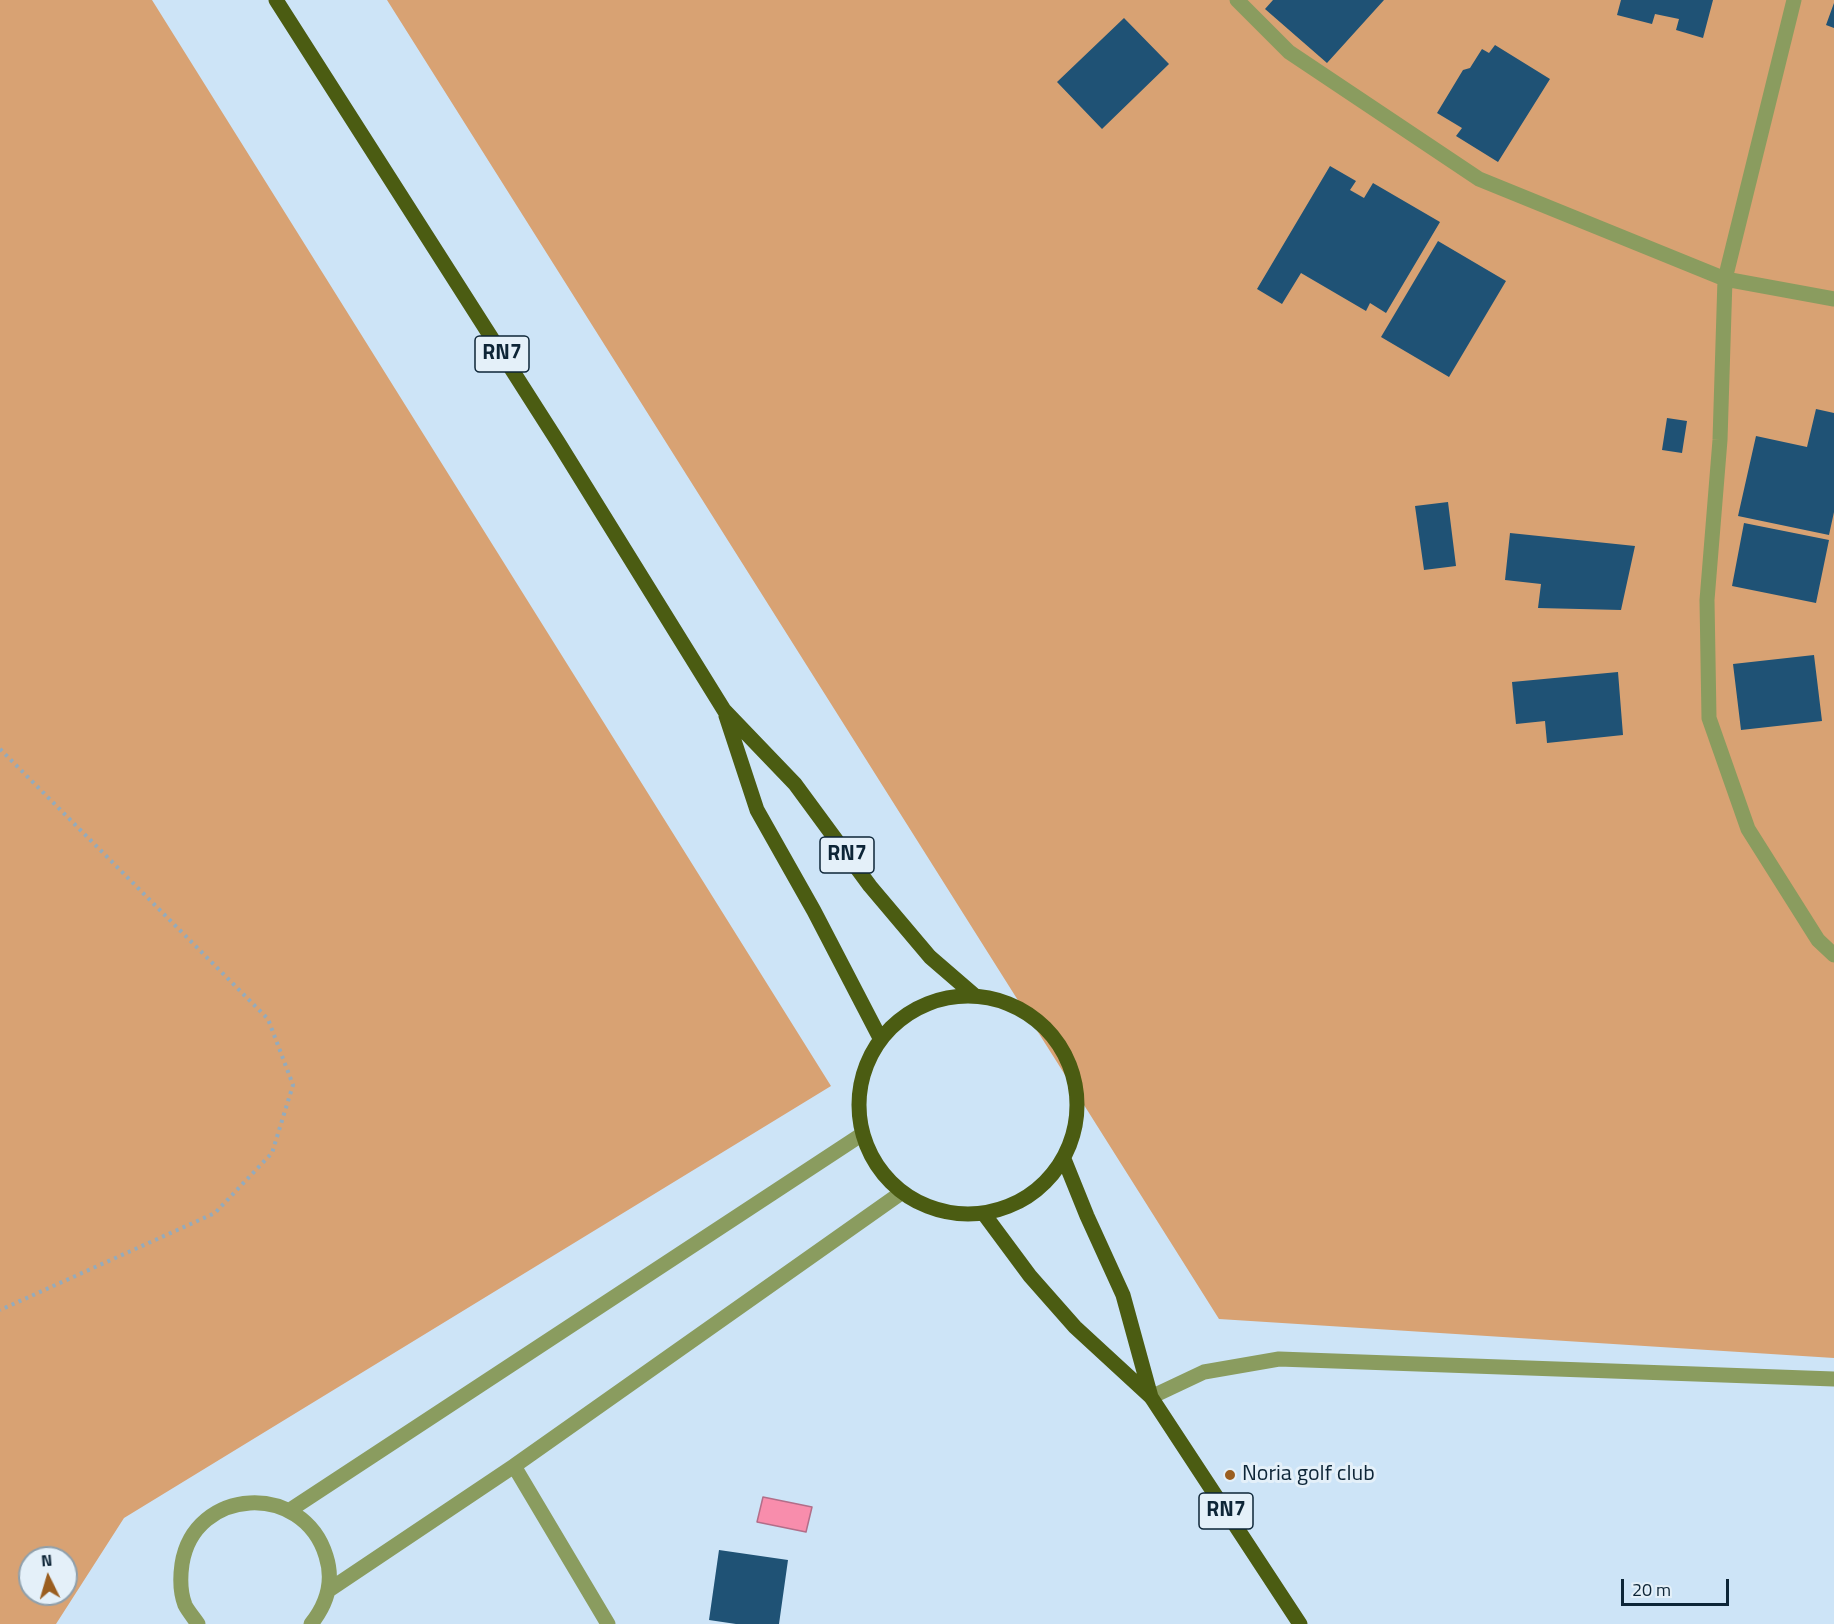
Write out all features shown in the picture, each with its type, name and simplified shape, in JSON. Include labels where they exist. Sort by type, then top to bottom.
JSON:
[{"type":"main road","name":"RN7","points":[[276,0],[558,442],[724,710],[795,784],[870,886],[930,957],[974,995]]},
{"type":"main road","name":"RN7","points":[[724,710],[757,810],[814,911],[880,1038]]},
{"type":"main road","name":"RN7","points":[[974,995],[1010,1004],[1042,1024],[1065,1053],[1077,1088],[1077,1125],[1064,1159],[1044,1186],[1016,1205],[984,1214],[938,1212],[901,1193],[876,1167],[861,1135],[857,1101],[863,1068],[880,1038],[906,1014],[938,999],[974,995]]},
{"type":"main road","name":"RN7","points":[[1064,1159],[1123,1295],[1151,1397]]},
{"type":"main road","name":"RN7","points":[[984,1214],[1030,1276],[1075,1327],[1151,1397],[1300,1624]]},
{"type":"street","points":[[1237,0],[1288,52],[1479,179],[1725,279],[1834,299]]},
{"type":"street","points":[[1794,0],[1725,279],[1720,440],[1707,600],[1709,718],[1748,829],[1818,940],[1834,955]]},
{"type":"street","points":[[290,1510],[861,1135]]},
{"type":"street","points":[[329,1590],[513,1466],[901,1193]]},
{"type":"street","points":[[1151,1397],[1204,1372],[1279,1359],[1834,1379]]},
{"type":"street","points":[[513,1466],[608,1624]]},
{"type":"street","points":[[198,1624],[185,1604],[180,1579],[184,1553],[196,1531],[215,1514],[239,1504],[265,1503],[290,1510],[309,1524],[322,1544],[329,1566],[329,1590],[321,1612],[311,1624]]},
{"type":"path","points":[[0,749],[268,1019],[293,1085],[272,1153],[215,1213],[0,1310]]},
{"type":"shaded area","points":[[0,0],[152,0],[831,1086],[124,1518],[78,1590],[78,1546],[18,1546],[18,1606],[68,1606],[56,1624],[0,1624]]},
{"type":"shaded area","points":[[387,0],[1834,0],[1834,1358],[1219,1319]]},
{"type":"shaded area","points":[[763,1497],[812,1507],[806,1532],[757,1522]]},
{"type":"building","points":[[1273,0],[1384,0],[1327,63],[1265,9]]},
{"type":"building","points":[[1621,0],[1713,0],[1703,38],[1676,30],[1679,19],[1655,14],[1652,24],[1617,15]]},
{"type":"building","points":[[1834,3],[1834,28],[1826,25]]},
{"type":"building","points":[[1124,18],[1169,64],[1102,129],[1057,82]]},
{"type":"building","points":[[1495,45],[1550,79],[1498,162],[1456,136],[1462,128],[1437,113],[1463,70],[1470,68],[1482,49],[1489,53]]},
{"type":"building","points":[[1330,166],[1356,181],[1350,190],[1364,198],[1373,183],[1440,222],[1386,313],[1370,303],[1366,311],[1301,273],[1282,304],[1257,289]]},
{"type":"building","points":[[1438,241],[1506,281],[1449,377],[1381,337]]},
{"type":"building","points":[[1816,409],[1834,413],[1834,512],[1829,535],[1738,516],[1756,436],[1807,447]]},
{"type":"building","points":[[1667,418],[1687,421],[1682,453],[1662,450]]},
{"type":"building","points":[[1448,502],[1456,566],[1424,570],[1415,506]]},
{"type":"building","points":[[1744,523],[1829,540],[1816,603],[1732,586]]},
{"type":"building","points":[[1510,533],[1635,546],[1621,610],[1538,608],[1541,584],[1505,580]]},
{"type":"building","points":[[1814,655],[1822,721],[1741,730],[1733,664]]},
{"type":"building","points":[[1618,672],[1623,735],[1547,743],[1545,721],[1516,724],[1512,682]]},
{"type":"building","points":[[719,1550],[788,1560],[779,1624],[736,1624],[709,1620]]},
{"type":"place","name":"Noria golf club","points":[[1230,1475]]}]
